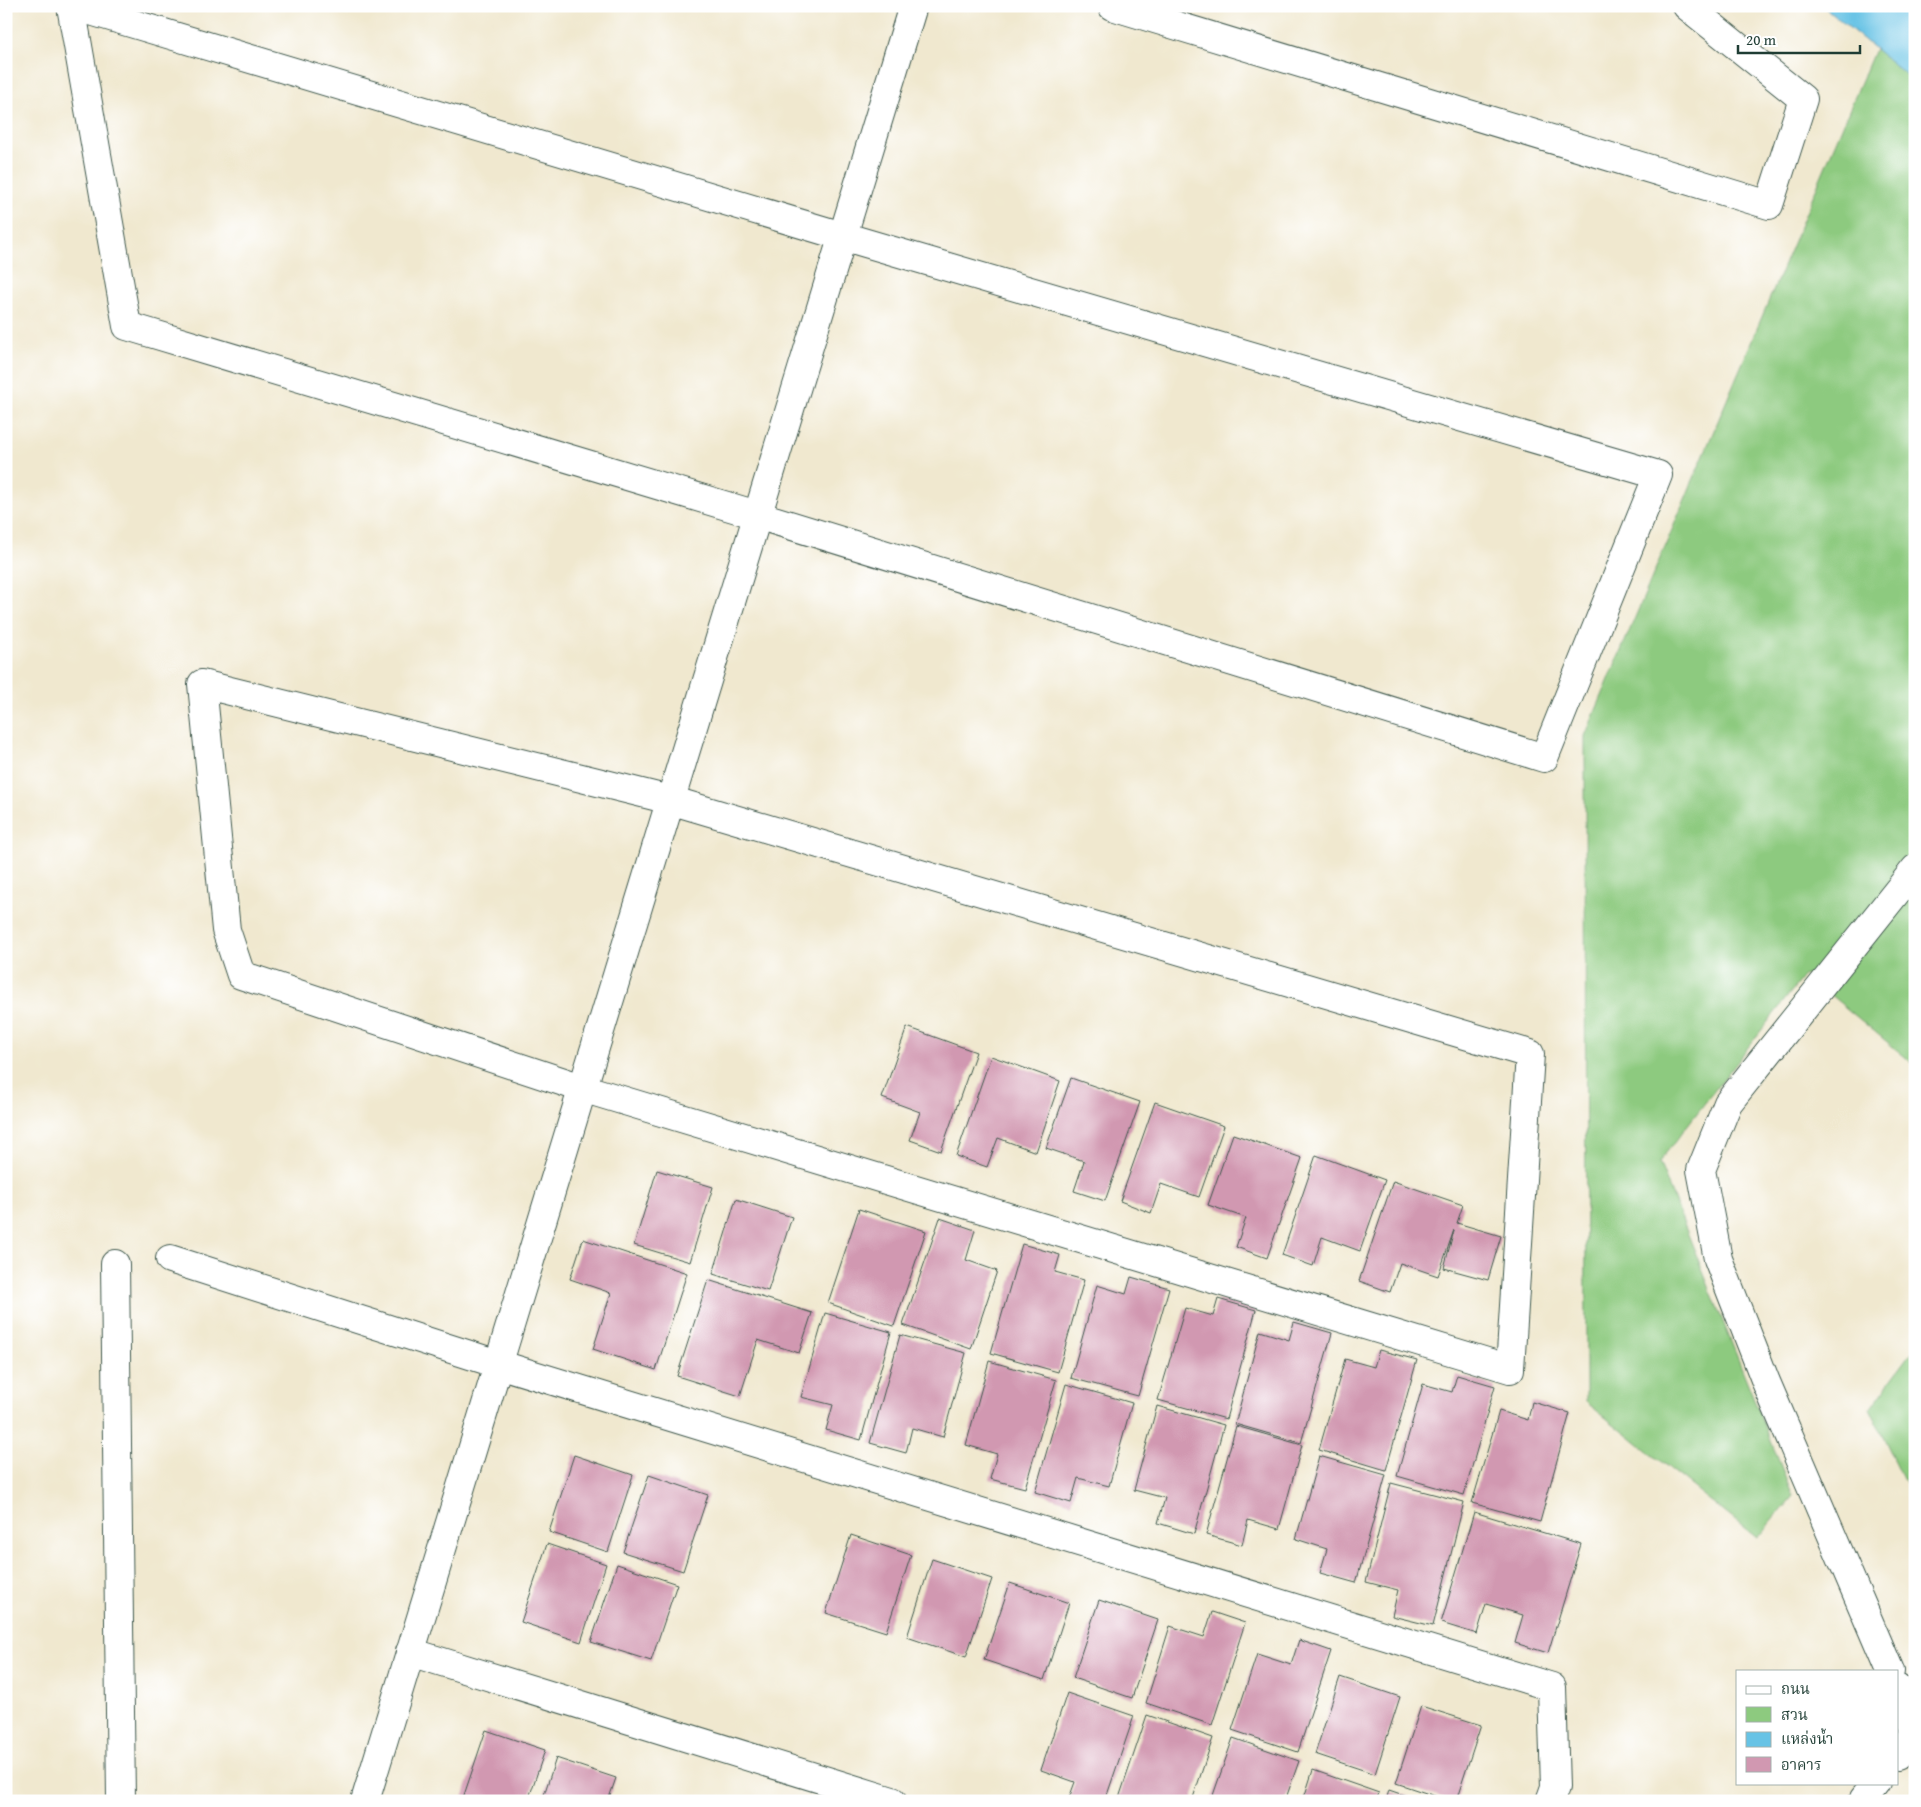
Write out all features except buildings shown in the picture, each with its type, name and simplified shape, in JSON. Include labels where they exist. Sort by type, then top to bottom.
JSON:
[{"type":"street","points":[[72,6],[842,236],[1658,475],[1544,758],[757,515],[127,326],[72,6]]},
{"type":"street","points":[[364,1801],[913,6]]},
{"type":"street","points":[[1112,6],[1769,204],[1803,100],[1687,6]]},
{"type":"street","points":[[202,684],[670,800],[1530,1054],[1510,1369],[582,1088],[241,975],[226,930],[202,684]]},
{"type":"street","points":[[1890,1670],[1766,1382],[1718,1259],[1701,1170],[1728,1103],[1915,869]]},
{"type":"street","points":[[170,1259],[498,1364],[1552,1687],[1555,1787],[1550,1801]]},
{"type":"street","points":[[115,1264],[121,1801]]},
{"type":"street","points":[[410,1652],[892,1801]]},
{"type":"street","points":[[1898,1690],[1915,1729]]},
{"type":"street","points":[[1898,1755],[1915,1734]]},
{"type":"street","points":[[1862,1801],[1875,1784]]},
{"type":"green space","points":[[1875,49],[1915,82],[1915,1065],[1805,974],[1659,1162],[1793,1496],[1757,1538],[1586,1402],[1585,736]]},
{"type":"green space","points":[[1915,1348],[1915,1503],[1870,1409]]},
{"type":"water","points":[[1823,6],[1915,6],[1915,82]]}]
